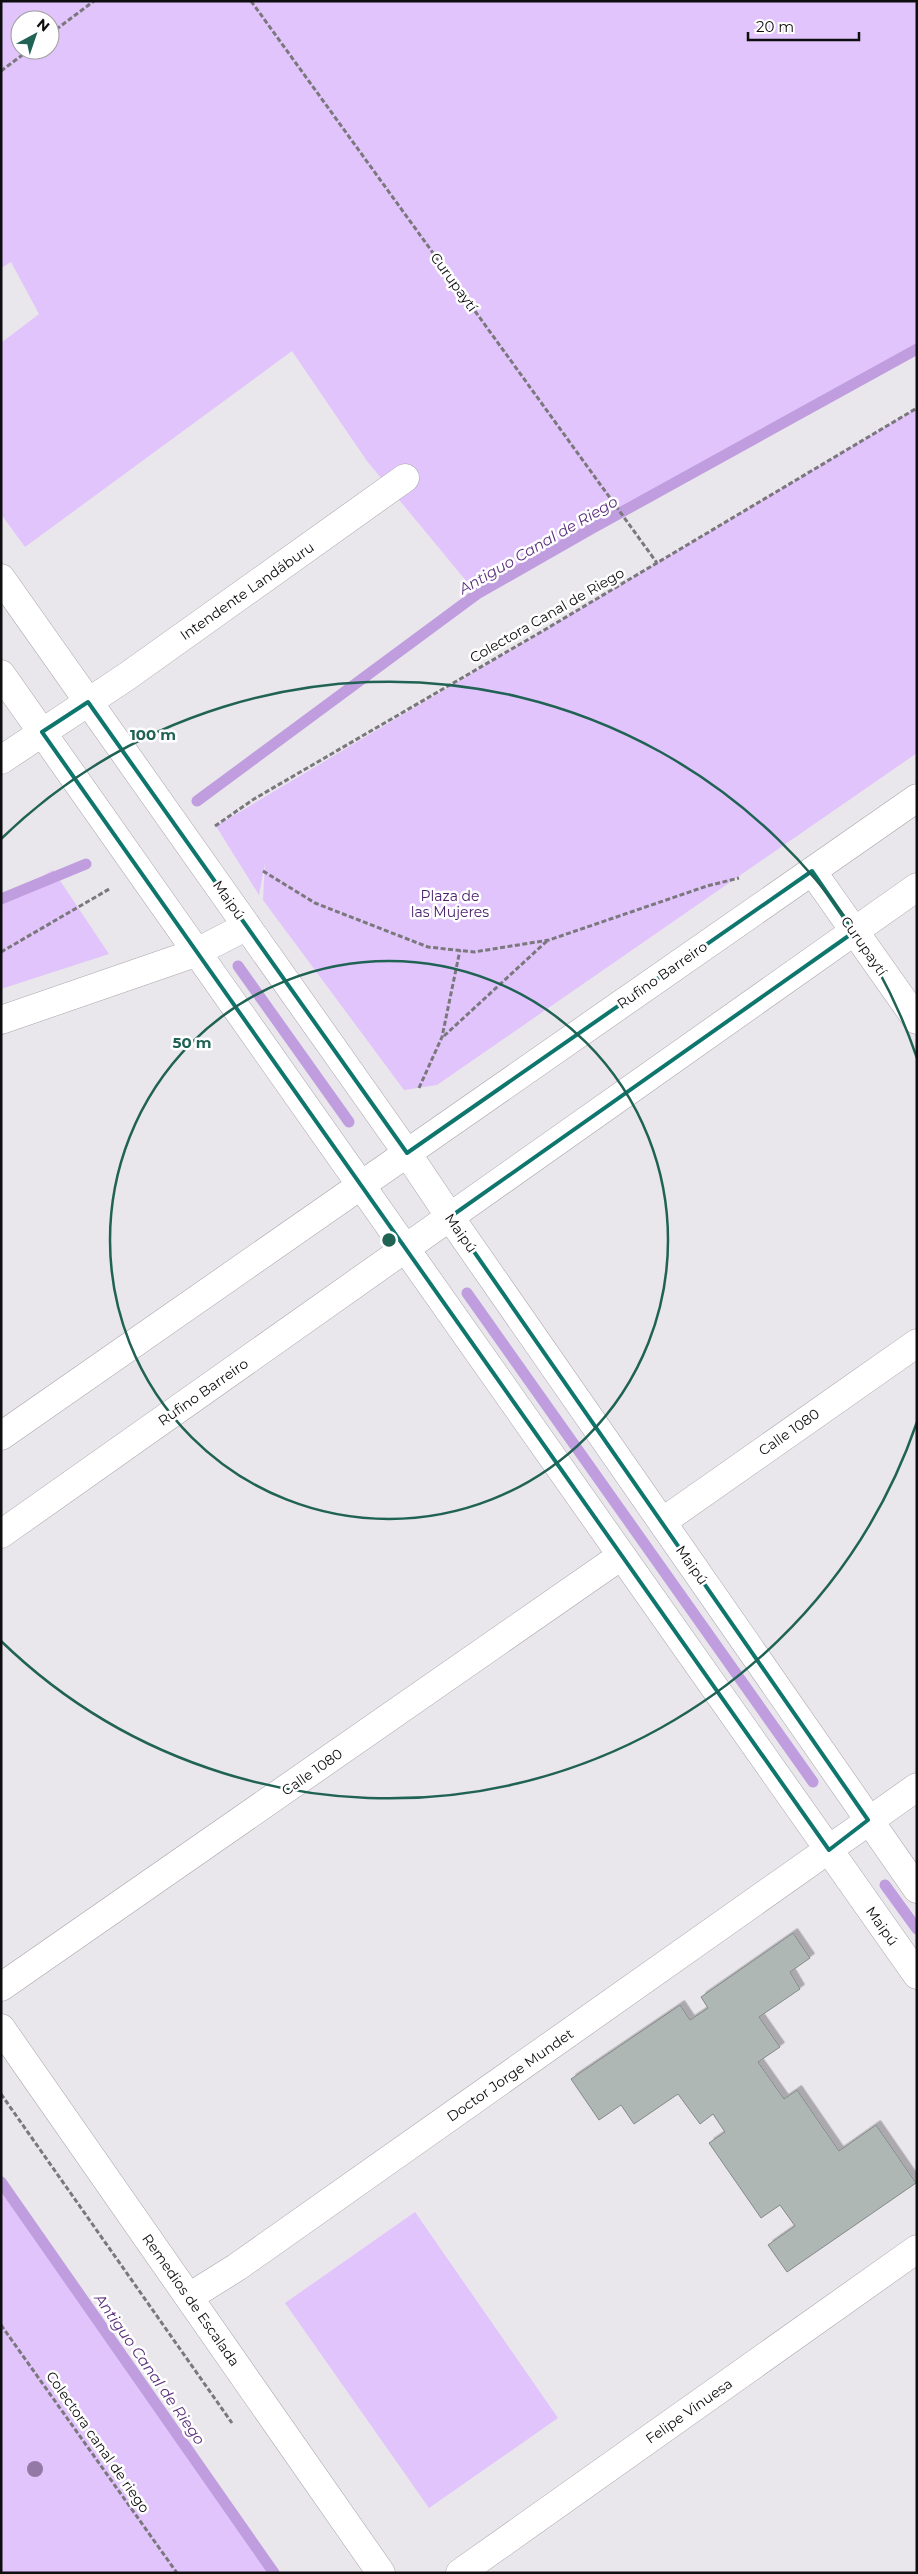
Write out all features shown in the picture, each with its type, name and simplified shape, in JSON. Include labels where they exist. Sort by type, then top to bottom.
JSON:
[{"type":"street","name":"Intendente Landáburu","points":[[42,732],[88,702],[405,478]]},
{"type":"street","name":"Maipú","points":[[1,578],[407,1153],[917,1889]]},
{"type":"street","name":"Maipú","points":[[1,674],[195,953],[917,1975]]},
{"type":"street","points":[[1,760],[42,732]]},
{"type":"street","name":"Rufino Barreiro","points":[[361,1187],[917,798]]},
{"type":"street","name":"Curupaytí","points":[[812,871],[917,1020]]},
{"type":"street","points":[[450,1217],[917,887]]},
{"type":"street","points":[[1,1020],[195,953],[248,926]]},
{"type":"street","points":[[1,1436],[361,1187]]},
{"type":"street","name":"Rufino Barreiro","points":[[1,1534],[450,1217]]},
{"type":"street","name":"Calle 1080","points":[[662,1522],[917,1343]]},
{"type":"street","name":"Calle 1080","points":[[1,1987],[621,1556]]},
{"type":"street","points":[[868,1820],[917,1787]]},
{"type":"street","name":"Doctor Jorge Mundet","points":[[189,2297],[238,2267],[829,1850],[868,1820]]},
{"type":"street","name":"Remedios de Escalada","points":[[1,2028],[381,2573]]},
{"type":"street","name":"Felipe Vinuesa","points":[[460,2573],[917,2249]]},
{"type":"path","points":[[60,26],[94,1]]},
{"type":"path","name":"Curupaytí","points":[[251,1],[657,563]]},
{"type":"path","points":[[1,71],[16,60]]},
{"type":"path","name":"Colectora Canal de Riego","points":[[190,844],[254,799],[917,408]]},
{"type":"path","points":[[263,871],[315,903],[428,947],[474,952],[549,940],[707,886],[739,878]]},
{"type":"path","points":[[1,952],[78,906],[140,873]]},
{"type":"path","points":[[442,1037],[549,940]]},
{"type":"path","points":[[419,1088],[442,1037],[460,950]]},
{"type":"path","points":[[1,2094],[235,2427]]},
{"type":"path","name":"Colectora canal de riego","points":[[1,2325],[177,2573]]},
{"type":"highlighted area","points":[[88,702],[407,1153],[812,871],[854,932],[450,1217],[868,1820],[829,1850],[645,1589],[42,732]]},
{"type":"green space","points":[[1,1],[917,1],[917,343],[477,594],[367,461],[292,351],[25,547],[1,514],[1,343],[39,314],[11,262],[1,268]]},
{"type":"green space","name":"Plaza de las Mujeres","points":[[917,408],[917,753],[437,1085],[404,1090],[263,900],[265,863],[259,895],[216,826]]},
{"type":"green space","points":[[53,870],[109,954],[1,989],[1,900]]},
{"type":"green space","points":[[1,2189],[269,2573],[1,2573]]},
{"type":"green space","points":[[415,2212],[558,2418],[429,2508],[285,2303]]},
{"type":"building","points":[[793,1933],[810,1958],[790,1972],[800,1989],[759,2017],[780,2047],[758,2062],[784,2099],[797,2090],[839,2151],[876,2125],[916,2183],[787,2272],[768,2245],[795,2226],[780,2205],[761,2218],[709,2143],[725,2132],[713,2114],[700,2124],[678,2094],[634,2124],[621,2105],[599,2120],[571,2079],[680,2005],[690,2020],[708,2008],[701,1997]]},
{"type":"waterway","name":"Antiguo Canal de Riego","points":[[197,801],[477,594],[917,349]]},
{"type":"waterway","name":"Antiguo Canal de Riego","points":[[1,899],[86,864]]},
{"type":"waterway","points":[[238,966],[349,1122]]},
{"type":"waterway","points":[[467,1293],[813,1782]]},
{"type":"waterway","points":[[885,1885],[917,1929]]},
{"type":"waterway","name":"Antiguo Canal de Riego","points":[[1,2182],[274,2573]]}]
